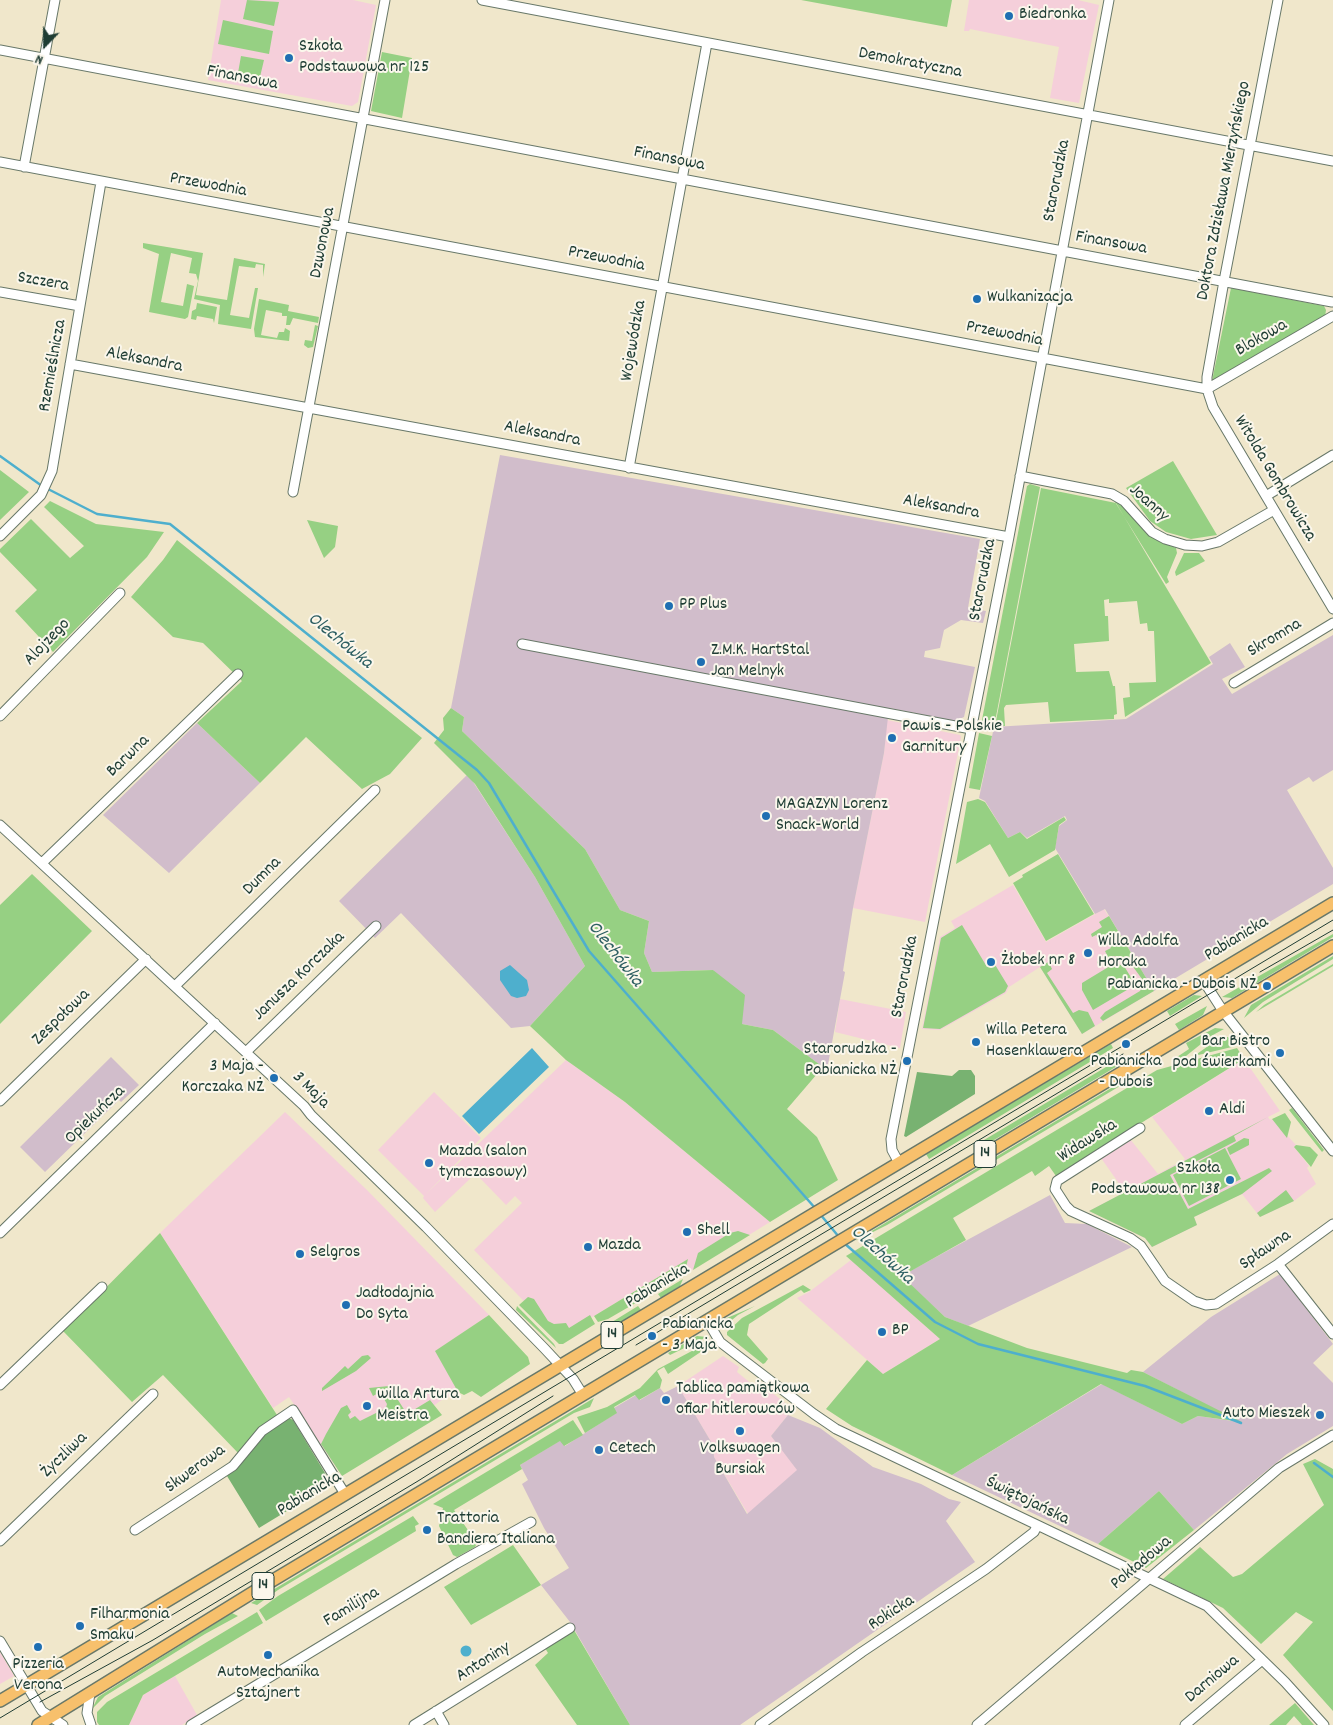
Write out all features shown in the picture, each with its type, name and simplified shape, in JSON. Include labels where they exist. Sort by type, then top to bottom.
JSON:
[{"type":"main road","name":"Pabianicka","points":[[0,1701],[1333,903]]},
{"type":"main road","name":"14","points":[[38,1725],[260,1588],[1333,946]]},
{"type":"street","points":[[24,167],[55,0]]},
{"type":"street","name":"Dzwonowa","points":[[293,492],[385,0]]},
{"type":"street","name":"Demokratyczna","points":[[482,0],[1333,161]]},
{"type":"street","name":"Starorudzka","points":[[899,1163],[892,1150],[891,1139],[1009,537],[1109,0]]},
{"type":"street","name":"Doktora Zdzisława Mierzyńskiego","points":[[1207,389],[1207,377],[1276,0]]},
{"type":"street","name":"Wojewódzka","points":[[629,468],[707,43]]},
{"type":"street","name":"Finansowa","points":[[0,50],[1333,303]]},
{"type":"street","name":"Przewodnia","points":[[0,162],[1207,389]]},
{"type":"street","name":"Rzemieślnicza","points":[[0,536],[41,495],[49,481],[101,182]]},
{"type":"street","name":"Szczera","points":[[0,292],[80,306]]},
{"type":"street","points":[[1333,293],[1333,303]]},
{"type":"street","name":"Blokowa","points":[[1207,389],[1333,316]]},
{"type":"street","name":"Aleksandra","points":[[70,364],[1009,537]]},
{"type":"street","name":"Witolda Gombrowicza","points":[[1207,389],[1213,407],[1332,604]]},
{"type":"street","points":[[1266,496],[1333,455]]},
{"type":"street","name":"Joanny","points":[[1020,476],[1112,494],[1124,501],[1152,532],[1165,539],[1185,545],[1202,546],[1218,542],[1274,510]]},
{"type":"street","name":"Alojzego","points":[[0,716],[120,593]]},
{"type":"street","name":"Skromna","points":[[1234,683],[1333,623]]},
{"type":"street","points":[[522,644],[972,728]]},
{"type":"street","name":"Barwna","points":[[42,863],[238,674]]},
{"type":"street","name":"Dumna","points":[[175,986],[375,790]]},
{"type":"street","name":"3 Maja","points":[[1,828],[42,863],[215,1023],[381,1181],[560,1366],[583,1395]]},
{"type":"street","name":"Janusza Korczaka","points":[[246,1052],[376,926]]},
{"type":"street","name":"Zespołowa","points":[[0,1101],[146,959]]},
{"type":"street","points":[[1204,980],[1223,1012],[1333,1151]]},
{"type":"street","name":"Opiekuńcza","points":[[0,1233],[215,1023]]},
{"type":"street","name":"Widawska","points":[[1140,1128],[1055,1184],[1066,1206],[1072,1211],[1130,1238],[1141,1246],[1165,1281],[1183,1296],[1206,1305],[1216,1304]]},
{"type":"street","name":"Spławna","points":[[1216,1304],[1278,1264],[1333,1224]]},
{"type":"street","points":[[1278,1264],[1333,1334]]},
{"type":"street","points":[[0,1385],[102,1287]]},
{"type":"street","name":"Świętojańska","points":[[707,1320],[724,1345],[826,1422],[1214,1611],[1324,1725]]},
{"type":"street","name":"Życzliwa","points":[[0,1541],[153,1394]]},
{"type":"street","name":"Skwerowa","points":[[135,1530],[233,1466],[262,1431],[293,1410],[345,1494]]},
{"type":"street","name":"Pokładowa","points":[[977,1725],[1280,1468],[1333,1435]]},
{"type":"street","name":"Familijna","points":[[191,1725],[456,1564],[531,1522]]},
{"type":"street","name":"Rokicka","points":[[760,1725],[986,1569],[1034,1532],[1037,1526]]},
{"type":"street","name":"Antoniny","points":[[414,1725],[570,1628]]},
{"type":"street","points":[[0,1641],[42,1711],[50,1718],[64,1725]]},
{"type":"street","name":"Darniowa","points":[[1185,1725],[1262,1660]]},
{"type":"street","points":[[90,1693],[87,1713],[91,1725]]},
{"type":"street","points":[[436,1711],[444,1725]]},
{"type":"shaded area","name":"Szkoła Podstawowa nr 125","points":[[221,0],[353,0],[376,5],[358,102],[352,106],[208,80]]},
{"type":"shaded area","points":[[969,0],[1078,0],[1099,5],[1079,103],[1050,98],[1059,47],[970,29],[969,31],[964,31]]},
{"type":"shaded area","points":[[500,455],[980,539],[968,608],[986,611],[983,623],[961,620],[944,630],[940,648],[925,651],[924,657],[975,667],[964,717],[955,721],[889,708],[884,753],[853,908],[843,971],[845,972],[827,1070],[773,1030],[742,1024],[713,970],[652,972],[644,953],[649,921],[620,910],[585,849],[462,731],[464,717],[451,708]]},
{"type":"shaded area","points":[[1333,635],[1333,770],[1313,782],[1309,777],[1287,790],[1333,868],[1333,884],[1154,991],[1105,909],[1095,914],[1055,848],[1059,826],[1067,820],[1065,816],[1027,838],[1020,832],[1008,838],[985,801],[979,798],[994,727],[1126,719],[1213,664],[1209,657],[1230,643],[1245,667],[1222,679],[1232,694]]},
{"type":"shaded area","points":[[887,720],[960,735],[961,737],[925,922],[853,908],[884,753]]},
{"type":"shaded area","points":[[197,723],[260,783],[169,873],[103,815]]},
{"type":"shaded area","points":[[468,774],[535,877],[585,966],[530,1026],[511,1028],[401,913],[375,938],[339,901]]},
{"type":"shaded area","points":[[1013,885],[1046,942],[1104,909],[1154,991],[1082,1034],[1040,967],[1009,987],[1006,993],[940,1030],[922,1029],[940,937],[955,928],[951,921]]},
{"type":"shaded area","points":[[840,999],[906,1012],[900,1048],[835,1032]]},
{"type":"shaded area","points":[[111,1057],[139,1085],[121,1102],[119,1100],[45,1172],[20,1147]]},
{"type":"shaded area","name":"Szkoła Podstawowa nr 138","points":[[1244,1059],[1280,1111],[1268,1117],[1296,1145],[1294,1147],[1309,1166],[1307,1168],[1316,1184],[1294,1201],[1260,1217],[1242,1194],[1194,1217],[1197,1225],[1152,1247],[1145,1238],[1089,1211],[1125,1192],[1101,1158],[1130,1139],[1158,1174],[1185,1159],[1152,1117]]},
{"type":"shaded area","points":[[566,1060],[625,1102],[770,1222],[684,1275],[687,1260],[559,1337],[474,1250],[522,1203],[515,1196],[506,1205],[477,1175],[473,1176],[435,1212],[423,1198],[424,1196],[378,1150],[434,1092],[481,1138],[426,1194]]},
{"type":"shaded area","points":[[285,1112],[367,1190],[489,1315],[436,1351],[458,1392],[440,1401],[342,1476],[289,1397],[273,1408],[160,1233]]},
{"type":"shaded area","points":[[1050,1195],[1065,1223],[1087,1224],[1132,1247],[968,1326],[945,1317],[901,1276]]},
{"type":"shaded area","name":"BP","points":[[851,1260],[940,1339],[883,1374],[797,1298],[809,1292]]},
{"type":"shaded area","points":[[1280,1274],[1333,1344],[1313,1363],[1333,1383],[1333,1426],[1287,1454],[1194,1530],[1159,1491],[1098,1544],[952,1475],[1102,1384],[1182,1424],[1198,1416],[1240,1422],[1143,1372],[1211,1317]]},
{"type":"shaded area","name":"Volkswagen Bursiak","points":[[723,1356],[739,1367],[737,1372],[753,1385],[757,1381],[793,1409],[771,1436],[798,1470],[748,1514],[714,1457],[713,1445],[678,1386]]},
{"type":"shaded area","points":[[678,1386],[713,1445],[714,1457],[747,1514],[797,1470],[771,1436],[788,1415],[820,1428],[873,1467],[921,1484],[949,1499],[961,1502],[946,1521],[975,1562],[740,1725],[630,1725],[570,1622],[541,1585],[569,1568],[544,1528],[522,1484],[528,1480],[520,1465],[561,1440],[565,1446],[616,1413],[614,1408],[636,1395],[640,1400],[660,1388],[664,1393]]},
{"type":"shaded area","points":[[0,1652],[14,1676],[0,1684]]},
{"type":"shaded area","points":[[175,1676],[197,1715],[182,1725],[129,1725],[143,1695]]},
{"type":"green space","points":[[247,0],[279,2],[274,26],[243,19]]},
{"type":"green space","points":[[801,0],[952,0],[947,27]]},
{"type":"green space","points":[[223,20],[273,31],[269,54],[218,44]]},
{"type":"green space","points":[[382,52],[412,58],[402,118],[371,111]]},
{"type":"green space","points":[[241,56],[264,60],[260,77],[238,73]]},
{"type":"green space","points":[[143,243],[203,253],[196,295],[227,300],[234,258],[265,264],[263,277],[263,265],[256,264],[255,268],[239,266],[230,315],[249,318],[255,288],[258,288],[251,329],[218,324],[220,305],[194,299],[198,281],[196,274],[189,273],[192,258],[171,253],[161,302],[183,306],[187,284],[194,286],[188,317],[185,319],[149,312],[159,254],[143,248]]},
{"type":"green space","points":[[1231,288],[1324,306],[1326,310],[1325,317],[1212,381]]},
{"type":"green space","points":[[259,299],[289,305],[288,311],[319,317],[318,323],[293,318],[290,325],[286,325],[287,316],[282,316],[282,313],[266,310],[261,335],[277,338],[279,332],[284,332],[285,328],[290,331],[289,341],[255,337],[254,329]]},
{"type":"green space","points":[[197,303],[217,307],[214,323],[213,319],[197,316],[196,320],[191,319],[192,311],[196,309]]},
{"type":"green space","points":[[315,325],[318,326],[313,347],[308,348],[304,345],[305,340],[312,341]]},
{"type":"green space","points":[[1173,461],[1217,535],[1191,539],[1166,532],[1150,521],[1126,488]]},
{"type":"green space","points":[[0,470],[29,492],[0,520]]},
{"type":"green space","points":[[1030,484],[1040,487],[994,727],[981,725],[1027,486]]},
{"type":"green space","points":[[1041,488],[1116,503],[1211,663],[1125,717],[1123,698],[1130,697],[1129,683],[1156,682],[1154,631],[1148,631],[1147,623],[1140,624],[1137,601],[1109,603],[1109,599],[1104,600],[1105,616],[1108,616],[1109,641],[1074,644],[1076,672],[1109,671],[1113,686],[1115,686],[1117,714],[1114,715],[1114,719],[1050,722],[1048,702],[1006,705],[1004,708],[1005,726],[995,726]]},
{"type":"green space","points":[[50,501],[96,524],[164,532],[147,557],[53,652],[15,611],[37,590],[0,552],[0,549],[31,519],[70,558],[84,546],[44,507]]},
{"type":"green space","points":[[1115,502],[1125,508],[1146,533],[1176,548],[1177,553],[1167,577],[1169,582],[1166,584]]},
{"type":"green space","points":[[307,520],[338,526],[335,547],[324,558]]},
{"type":"green space","points":[[177,540],[422,738],[390,774],[362,789],[306,737],[260,783],[197,723],[242,681],[203,643],[173,637],[131,597],[163,560]]},
{"type":"green space","points":[[1184,553],[1199,553],[1205,561],[1176,576],[1175,572]]},
{"type":"green space","points":[[451,708],[464,717],[462,731],[585,849],[620,910],[649,921],[644,953],[652,972],[713,970],[745,995],[742,1024],[773,1030],[823,1067],[787,1109],[817,1137],[838,1180],[770,1222],[625,1102],[566,1060],[530,1026],[585,966],[535,877],[475,784],[434,743],[444,730],[443,718]]},
{"type":"green space","points":[[979,733],[992,736],[980,790],[969,788]]},
{"type":"green space","points":[[978,799],[985,802],[1008,838],[1020,832],[1027,839],[1064,817],[1066,820],[1059,825],[1055,850],[1009,877],[990,844],[956,864],[967,802]]},
{"type":"green space","points":[[1058,854],[1094,914],[1046,941],[1013,883],[1023,877],[1022,875]]},
{"type":"green space","points":[[32,874],[92,931],[0,1024],[0,905]]},
{"type":"green space","points":[[1109,916],[1154,991],[1103,1021],[1100,1018],[1105,1012],[1140,991],[1143,985],[1142,979],[1128,960],[1114,956],[1098,964],[1097,962],[1107,955],[1105,951],[1111,948],[1103,936],[1098,939],[1096,935],[1092,937],[1091,934],[1102,927],[1099,922]]},
{"type":"green space","points":[[962,925],[987,967],[994,963],[1008,986],[1005,992],[940,1029],[923,1028],[941,938]]},
{"type":"green space","points":[[1333,934],[1333,937],[1232,998],[1222,997]]},
{"type":"green space","points":[[1333,956],[1333,959],[1263,1002],[1244,1018],[1251,1005]]},
{"type":"green space","points":[[1055,958],[1056,960],[1050,965],[1052,969],[1047,973],[1073,1013],[1079,1010],[1088,1012],[1095,1026],[1082,1034],[1040,967]]},
{"type":"green space","points":[[1115,963],[1124,966],[1132,979],[1132,987],[1093,1010],[1082,990],[1082,983]]},
{"type":"green space","points":[[1333,964],[1333,966],[1256,1012],[1264,1005]]},
{"type":"green space","points":[[1194,995],[1202,996],[1170,1016],[1167,1011]]},
{"type":"green space","points":[[1207,1006],[1203,1015],[1179,1030],[1175,1024]]},
{"type":"green space","points":[[1215,1028],[1224,1029],[1211,1036],[1186,1056],[1178,1059],[1177,1057],[1189,1049],[1186,1043]]},
{"type":"green space","points":[[1221,1037],[1228,1037],[1236,1046],[1194,1056]]},
{"type":"green space","points":[[1111,1044],[1113,1048],[929,1159],[926,1154]]},
{"type":"green space","points":[[1237,1048],[1244,1059],[1056,1176],[1049,1166],[1035,1176],[1032,1171],[953,1218],[966,1240],[902,1276],[945,1317],[1027,1348],[1127,1373],[1131,1370],[1143,1372],[1242,1422],[1198,1416],[1182,1424],[1101,1384],[952,1475],[852,1426],[826,1409],[867,1360],[883,1374],[940,1339],[846,1256],[1157,1070]]},
{"type":"green space","points":[[1121,1058],[1124,1062],[984,1146],[979,1143]]},
{"type":"green space","points":[[959,1070],[971,1070],[975,1076],[975,1094],[906,1137],[904,1136],[917,1072],[952,1076]]},
{"type":"green space","points":[[1128,1078],[1130,1080],[887,1225],[855,1241]]},
{"type":"green space","points":[[1292,1108],[1324,1150],[1322,1152],[1289,1110]]},
{"type":"green space","points":[[1285,1113],[1291,1122],[1287,1138],[1272,1119]]},
{"type":"green space","points":[[1268,1117],[1234,1136],[1236,1141],[1170,1175],[1188,1209],[1269,1168],[1272,1171],[1242,1194],[1194,1217],[1197,1225],[1152,1247],[1145,1238],[1089,1211]]},
{"type":"green space","points":[[1244,1138],[1249,1139],[1249,1145],[1230,1155],[1227,1148]]},
{"type":"green space","points":[[1296,1145],[1310,1147],[1318,1155],[1311,1167],[1294,1147]]},
{"type":"green space","points":[[1225,1148],[1241,1179],[1189,1206],[1173,1175]]},
{"type":"green space","points":[[1286,1190],[1294,1201],[1260,1217],[1257,1213]]},
{"type":"green space","points":[[738,1231],[750,1235],[693,1270],[698,1253],[730,1233]]},
{"type":"green space","points":[[160,1233],[277,1415],[247,1441],[239,1454],[163,1375],[132,1402],[63,1331]]},
{"type":"green space","points":[[688,1259],[684,1275],[608,1319],[598,1322],[594,1316]]},
{"type":"green space","points":[[683,1279],[680,1286],[661,1298],[658,1294]]},
{"type":"green space","points":[[803,1285],[811,1290],[804,1293],[801,1290],[749,1324],[747,1335],[768,1359],[765,1363],[763,1364],[727,1335],[727,1332],[742,1318]]},
{"type":"green space","points":[[528,1297],[534,1299],[548,1321],[554,1324],[566,1323],[569,1328],[590,1315],[595,1324],[563,1344],[559,1344],[519,1305]]},
{"type":"green space","points":[[517,1306],[554,1344],[556,1348],[516,1310]]},
{"type":"green space","points":[[638,1306],[641,1310],[608,1330],[612,1322]]},
{"type":"green space","points":[[755,1306],[738,1315],[721,1329],[727,1318]]},
{"type":"green space","points":[[489,1315],[528,1357],[530,1364],[481,1397],[472,1391],[464,1395],[458,1392],[435,1351]]},
{"type":"green space","points":[[697,1336],[707,1337],[670,1355],[668,1353]]},
{"type":"green space","points":[[705,1344],[711,1345],[668,1374],[664,1367],[657,1371],[662,1380],[660,1388],[639,1400],[635,1395],[614,1407],[617,1413],[585,1433],[577,1417],[607,1407],[640,1388],[658,1369]]},
{"type":"green space","points":[[368,1355],[371,1358],[356,1371],[322,1391],[322,1388],[345,1366],[348,1369],[362,1356]]},
{"type":"green space","points":[[389,1386],[407,1414],[430,1400],[442,1415],[342,1476],[321,1444],[326,1434],[341,1408],[347,1405],[351,1412],[348,1415],[350,1419],[355,1416],[360,1421],[386,1408],[387,1404],[380,1392],[373,1396],[369,1388]]},
{"type":"green space","points":[[594,1398],[590,1407],[574,1413],[278,1590],[257,1605],[251,1603]]},
{"type":"green space","points":[[289,1418],[293,1420],[328,1478],[328,1486],[259,1528],[227,1476],[239,1466],[261,1437]]},
{"type":"green space","points":[[573,1420],[583,1435],[564,1446],[560,1441],[520,1465],[522,1469],[454,1510],[477,1543],[475,1547],[457,1557],[453,1555],[439,1526],[443,1508],[433,1504]]},
{"type":"green space","points":[[1315,1459],[1333,1469],[1333,1711],[1283,1655],[1313,1622],[1296,1612],[1261,1644],[1223,1608],[1163,1579],[1200,1547],[1233,1577],[1242,1574],[1324,1505],[1303,1464]]},
{"type":"green space","points":[[1159,1491],[1194,1530],[1146,1568],[1098,1544]]},
{"type":"green space","points":[[413,1516],[419,1524],[415,1526],[416,1531],[266,1621],[259,1610],[278,1596]]},
{"type":"green space","points":[[513,1545],[541,1585],[471,1625],[444,1587]]},
{"type":"green space","points":[[257,1612],[263,1623],[143,1695],[129,1725],[99,1725],[97,1722],[97,1712],[107,1702]]},
{"type":"green space","points":[[232,1613],[238,1616],[205,1634],[105,1696],[92,1709],[98,1697]]},
{"type":"green space","points":[[574,1630],[630,1725],[577,1725],[535,1665],[548,1653],[545,1648]]},
{"type":"green space","points":[[1295,1703],[1314,1725],[1302,1725],[1294,1716],[1286,1725],[1269,1725]]},
{"type":"water","points":[[510,965],[527,980],[529,990],[526,996],[517,998],[511,996],[500,980],[500,971]]},
{"type":"water","points":[[532,1048],[549,1067],[479,1134],[462,1116]]},
{"type":"water","points":[[466,1645],[472,1651],[466,1657],[460,1651]]},
{"type":"waterway","name":"Olechówka","points":[[0,456],[42,486]]},
{"type":"waterway","name":"Olechówka","points":[[46,488],[97,514],[170,524],[477,770],[489,783],[589,951],[815,1208]]},
{"type":"waterway","name":"Olechówka","points":[[820,1214],[839,1237]]},
{"type":"waterway","name":"Olechówka","points":[[844,1243],[935,1322],[978,1344],[1145,1386],[1241,1423]]},
{"type":"waterway","name":"Olechówka","points":[[1314,1463],[1333,1477]]},
{"type":"tram line","points":[[0,1718],[1333,920]]},
{"type":"tram line","points":[[1260,972],[1333,930]]},
{"type":"tram line","points":[[636,1345],[1123,1054]]},
{"type":"tram line","points":[[40,1702],[153,1640],[418,1481],[553,1396]]},
{"type":"place","name":"Biedronka","points":[[1009,16]]},
{"type":"place","name":"Szkoła Podstawowa nr 125","points":[[289,58]]},
{"type":"place","name":"Wulkanizacja","points":[[977,299]]},
{"type":"place","name":"PP Plus","points":[[669,606]]},
{"type":"place","name":"Z.M.K. HartStal Jan Melnyk","points":[[701,662]]},
{"type":"place","name":"Pawis - Polskie Garnitury","points":[[892,738]]},
{"type":"place","name":"MAGAZYN Lorenz Snack-World","points":[[766,816]]},
{"type":"place","name":"Willa Adolfa Horaka","points":[[1088,953]]},
{"type":"place","name":"Żłobek nr 8","points":[[991,962]]},
{"type":"place","name":"Pabianicka - Dubois NŻ","points":[[1267,986]]},
{"type":"place","name":"Willa Petera Hasenklawera","points":[[976,1042]]},
{"type":"place","name":"Pabianicka - Dubois","points":[[1126,1044]]},
{"type":"place","name":"Bar Bistro pod świerkami","points":[[1280,1053]]},
{"type":"place","name":"Starorudzka - Pabianicka NŻ","points":[[907,1061]]},
{"type":"place","name":"3 Maja - Korczaka NŻ","points":[[274,1078]]},
{"type":"place","name":"Aldi","points":[[1209,1111]]},
{"type":"place","name":"Mazda (salon tymczasowy)","points":[[429,1163]]},
{"type":"place","name":"Szkoła Podstawowa nr 138","points":[[1230,1180]]},
{"type":"place","name":"Shell","points":[[687,1232]]},
{"type":"place","name":"Mazda","points":[[588,1247]]},
{"type":"place","name":"Selgros","points":[[300,1254]]},
{"type":"place","name":"Jadłodajnia Do Syta","points":[[346,1305]]},
{"type":"place","name":"BP","points":[[882,1332]]},
{"type":"place","name":"Pabianicka - 3 Maja","points":[[652,1336]]},
{"type":"place","name":"Tablica pamiątkowa ofiar hitlerowców","points":[[666,1400]]},
{"type":"place","name":"willa Artura Meistra","points":[[367,1406]]},
{"type":"place","name":"Auto Mieszek","points":[[1320,1415]]},
{"type":"place","name":"Volkswagen Bursiak","points":[[740,1431]]},
{"type":"place","name":"Cetech","points":[[599,1450]]},
{"type":"place","name":"Trattoria Bandiera Italiana","points":[[427,1530]]},
{"type":"place","name":"Filharmonia Smaku","points":[[80,1626]]},
{"type":"place","name":"Pizzeria Verona","points":[[38,1647]]},
{"type":"place","name":"AutoMechanika Sztajnert","points":[[268,1655]]}]
